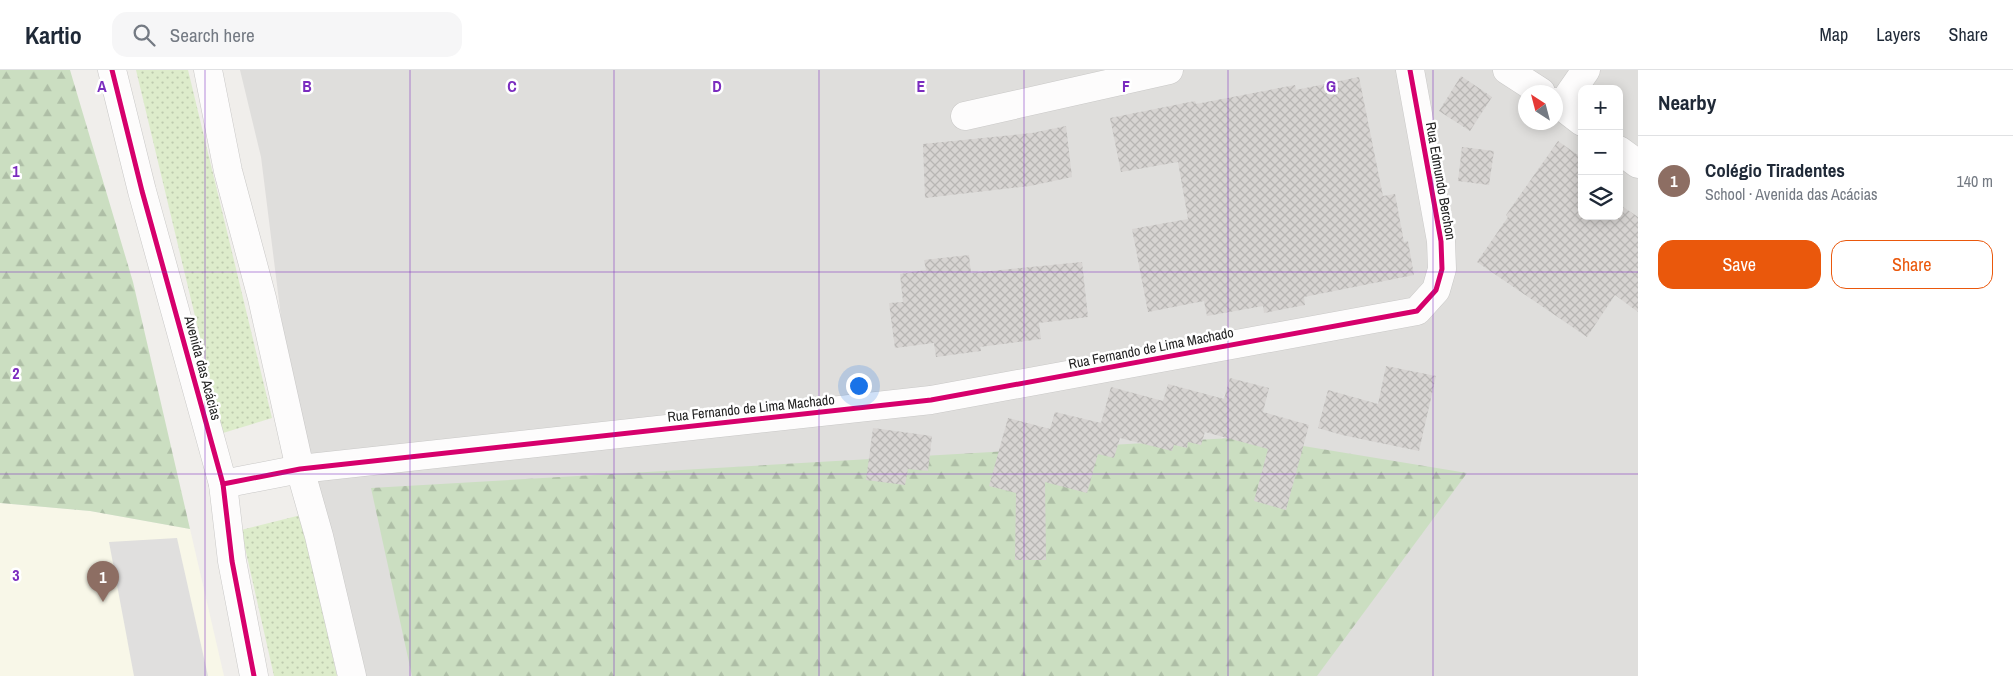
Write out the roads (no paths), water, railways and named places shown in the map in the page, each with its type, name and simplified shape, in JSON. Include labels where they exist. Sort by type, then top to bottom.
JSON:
[{"type":"street","name":"Avenida das Acácias","points":[[112,70],[142,191],[223,484],[232,561],[254,676]]},
{"type":"street","points":[[208,70],[228,170],[262,298],[300,469],[319,536],[352,676]]},
{"type":"street","points":[[965,116],[1169,70]]},
{"type":"street","name":"Rua Edmundo Berchon","points":[[1379,317],[1416,311],[1436,290],[1442,269],[1441,241],[1410,70]]},
{"type":"street","points":[[1507,70],[1529,85]]},
{"type":"street","points":[[1563,102],[1586,70]]},
{"type":"street","points":[[1623,153],[1638,164]]},
{"type":"street","name":"Rua Fernando de Lima Machado","points":[[223,484],[300,469],[931,400],[1379,317]]},
{"type":"place","name":"Colégio Tiradentes","points":[[103,602]]}]
